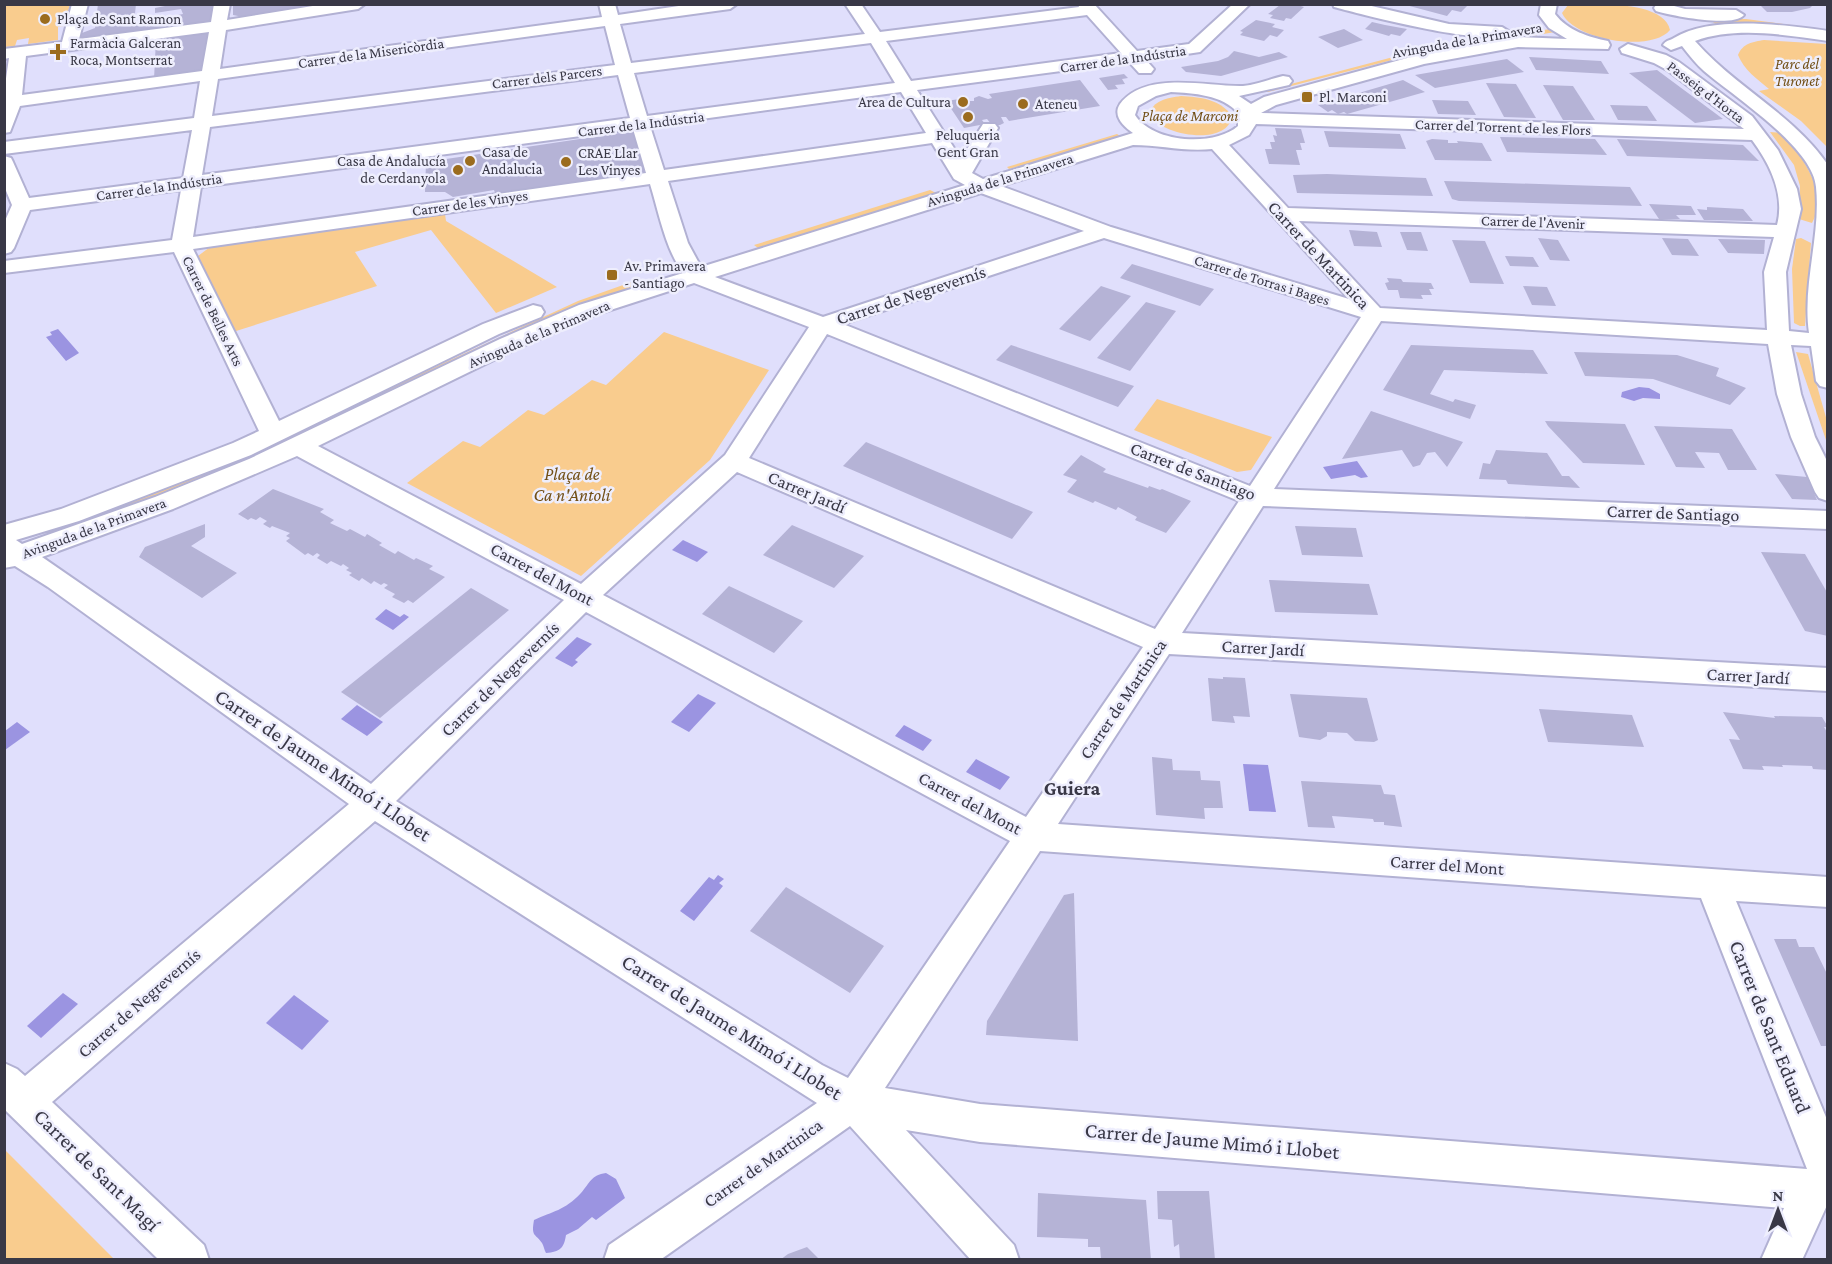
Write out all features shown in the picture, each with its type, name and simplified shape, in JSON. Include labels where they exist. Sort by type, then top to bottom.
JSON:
[{"type":"street","points":[[74,45],[80,4]]},
{"type":"street","points":[[219,27],[222,4]]},
{"type":"street","points":[[4,128],[12,102],[11,53],[219,27],[358,4]]},
{"type":"street","name":"Carrer de la Misericòrdia","points":[[12,102],[209,76],[610,12],[730,4]]},
{"type":"street","name":"Carrer de Torras i Bages","points":[[853,4],[908,88],[936,137],[966,167],[981,186],[1104,231],[1374,314],[1821,340]]},
{"type":"street","name":"Carrer de la Indústria","points":[[22,206],[1194,48],[1243,4]]},
{"type":"street","points":[[1340,4],[1449,29],[1510,32]]},
{"type":"street","points":[[1550,4],[1547,7],[1547,15],[1555,25],[1567,33],[1602,45],[1628,49],[1663,47],[1684,38],[1705,33],[1736,30],[1827,36]]},
{"type":"street","points":[[1738,4],[1751,16]]},
{"type":"street","points":[[1658,6],[1685,14],[1751,16],[1827,28]]},
{"type":"street","name":"Passeig d'Horta","points":[[1658,6],[1684,23],[1687,31],[1684,38],[1707,65],[1782,125],[1808,150],[1819,166],[1826,184],[1827,231],[1822,261],[1819,324],[1827,381]]},
{"type":"street","points":[[1088,7],[1152,76],[1156,83],[1155,89]]},
{"type":"street","name":"Carrer dels Parcers","points":[[4,148],[1088,7]]},
{"type":"street","points":[[610,12],[656,176],[691,269]]},
{"type":"street","name":"Avinguda de la Primavera","points":[[1204,90],[1245,91],[1397,52],[1555,25]]},
{"type":"street","name":"Carrer de Belles Arts","points":[[219,27],[190,182],[181,245],[287,440]]},
{"type":"street","name":"Avinguda de la Primavera","points":[[1247,116],[1270,100],[1422,59],[1518,42],[1602,45]]},
{"type":"street","name":"Passeig d'Horta","points":[[1628,49],[1660,59],[1673,66],[1754,130],[1769,150],[1787,189],[1791,209],[1775,272],[1778,337],[1789,394],[1803,437],[1827,492]]},
{"type":"street","points":[[1171,87],[1204,90],[1235,101],[1247,116],[1247,126],[1241,133],[1217,143],[1179,143],[1145,134],[1127,117],[1126,109],[1131,100],[1155,89],[1171,87]]},
{"type":"street","name":"Carrer del Torrent de les Flors","points":[[1247,116],[1754,130]]},
{"type":"street","name":"Avinguda de la Primavera","points":[[8,548],[174,499],[287,440],[556,323],[691,269],[966,167],[1117,129],[1125,124],[1127,117]]},
{"type":"street","name":"Passeig d'Horta","points":[[1754,130],[1782,125]]},
{"type":"street","points":[[966,167],[989,128]]},
{"type":"street","name":"Carrer de les Vinyes","points":[[4,267],[181,245],[936,137]]},
{"type":"street","name":"Avinguda de la Primavera","points":[[691,269],[981,186],[1132,139],[1160,139]]},
{"type":"street","name":"Carrer de Martinica","points":[[624,1260],[806,1131],[854,1102],[1161,643],[1374,314],[1217,143]]},
{"type":"street","points":[[4,162],[22,206],[4,248]]},
{"type":"street","name":"Carrer de l'Avenir","points":[[1281,214],[1786,229]]},
{"type":"street","points":[[1786,229],[1827,231]]},
{"type":"street","name":"Carrer de Negrevernís","points":[[15,1091],[373,803],[584,597],[734,461],[822,324],[1104,231]]},
{"type":"street","name":"Carrer de Santiago","points":[[691,269],[822,324],[1254,497],[1827,520]]},
{"type":"street","name":"Carrer del Mont","points":[[287,440],[1032,836],[1827,892]]},
{"type":"street","name":"Carrer Jardí","points":[[734,461],[1161,643],[1827,680]]},
{"type":"street","name":"Carrer de Jaume Mimó i Llobet","points":[[8,548],[58,580],[373,803],[809,1078],[854,1102],[980,1123],[1822,1180]]},
{"type":"street","name":"Carrer de Sant Eduard","points":[[1712,884],[1822,1180]]},
{"type":"street","name":"Carrer de Sant Magí","points":[[15,1091],[189,1260]]},
{"type":"street","points":[[854,1102],[999,1260]]},
{"type":"street","points":[[1781,1260],[1822,1180]]},
{"type":"green space","points":[[1594,4],[1642,9],[1655,13],[1665,20],[1670,30],[1660,37],[1647,41],[1631,42],[1596,36],[1569,22],[1562,13],[1568,5]]},
{"type":"green space","points":[[4,5],[70,5],[63,26],[58,27],[58,40],[28,44],[29,38],[17,40],[15,46],[5,47]]},
{"type":"green space","points":[[1709,19],[1746,19],[1827,30],[1827,33],[1722,29]]},
{"type":"green space","points":[[1550,29],[1555,32],[1396,59],[1268,92],[1264,91],[1416,51]]},
{"type":"green space","name":"Parc del Turonet","points":[[1764,40],[1827,44],[1827,147],[1801,121],[1759,91],[1769,89],[1751,74],[1738,55],[1749,44]]},
{"type":"green space","name":"Plaça de Marconi","points":[[1181,96],[1216,102],[1232,116],[1228,126],[1219,132],[1194,135],[1167,128],[1149,115],[1157,103]]},
{"type":"green space","points":[[1770,132],[1782,133],[1805,163],[1811,175],[1818,199],[1817,211],[1812,223],[1799,219],[1800,186],[1794,165]]},
{"type":"green space","points":[[1117,134],[1122,137],[1009,169],[1007,167]]},
{"type":"green space","points":[[930,190],[936,193],[758,248],[754,245]]},
{"type":"green space","points":[[445,214],[446,221],[557,287],[496,313],[431,230],[355,252],[377,286],[233,332],[198,256],[210,247]]},
{"type":"green space","points":[[1801,238],[1811,243],[1805,326],[1794,323],[1792,269],[1796,239]]},
{"type":"green space","points":[[640,279],[646,284],[565,311],[526,327],[334,419],[331,415],[578,301]]},
{"type":"green space","name":"Plaça de Ca n'Antolí","points":[[664,332],[769,370],[710,460],[581,576],[407,483],[463,441],[480,447],[528,410],[544,415],[592,380],[606,385]]},
{"type":"green space","points":[[1796,352],[1808,354],[1827,421],[1827,443]]},
{"type":"green space","points":[[1157,399],[1272,437],[1251,470],[1237,472],[1134,430]]},
{"type":"green space","points":[[237,459],[241,463],[94,521],[91,516]]},
{"type":"green space","points":[[5,1150],[114,1259],[5,1259]]},
{"type":"shaded area","points":[[58,329],[79,353],[66,361],[46,337],[52,335],[50,332]]},
{"type":"shaded area","points":[[1639,387],[1649,388],[1660,394],[1660,399],[1643,398],[1634,401],[1621,397],[1622,392]]},
{"type":"shaded area","points":[[1357,461],[1368,477],[1361,478],[1355,475],[1331,479],[1323,467]]},
{"type":"shaded area","points":[[683,540],[708,552],[697,562],[672,550]]},
{"type":"shaded area","points":[[386,609],[400,617],[404,614],[409,617],[393,630],[375,619]]},
{"type":"shaded area","points":[[577,637],[592,644],[575,660],[578,662],[572,667],[555,658]]},
{"type":"shaded area","points":[[698,694],[716,703],[689,732],[671,722]]},
{"type":"shaded area","points":[[357,705],[383,722],[367,736],[341,719]]},
{"type":"shaded area","points":[[17,722],[30,732],[5,750],[5,731]]},
{"type":"shaded area","points":[[904,725],[932,740],[923,751],[895,736]]},
{"type":"shaded area","points":[[976,759],[1010,777],[1000,790],[966,772]]},
{"type":"shaded area","points":[[1243,764],[1268,765],[1276,812],[1249,811]]},
{"type":"shaded area","points":[[718,875],[724,879],[719,883],[723,886],[694,921],[680,911],[709,877],[714,880]]},
{"type":"shaded area","points":[[63,993],[78,1004],[41,1038],[27,1026]]},
{"type":"shaded area","points":[[294,995],[329,1021],[302,1050],[266,1023]]},
{"type":"shaded area","points":[[606,1173],[616,1179],[625,1198],[596,1220],[592,1217],[578,1229],[566,1235],[564,1243],[558,1250],[546,1253],[542,1243],[533,1232],[534,1220],[569,1204],[594,1178]]},
{"type":"building","points":[[98,4],[136,4],[134,23],[183,14],[181,9],[155,13],[155,8],[175,4],[212,4],[211,21],[202,24],[81,37],[82,33],[95,28]]},
{"type":"building","points":[[233,4],[313,4],[313,6],[243,17],[233,15]]},
{"type":"building","points":[[1294,4],[1304,7],[1291,19],[1286,18],[1284,21],[1270,18],[1273,15],[1268,14],[1280,5]]},
{"type":"building","points":[[1402,4],[1468,5],[1461,12],[1452,10],[1447,16]]},
{"type":"building","points":[[1759,4],[1814,4],[1810,8],[1792,12],[1767,12]]},
{"type":"building","points":[[1256,20],[1275,24],[1272,27],[1284,30],[1277,37],[1270,35],[1264,41],[1240,35],[1243,32],[1240,31]]},
{"type":"building","points":[[1372,22],[1407,29],[1400,36],[1391,34],[1389,36],[1365,29]]},
{"type":"building","points":[[1344,29],[1363,40],[1338,48],[1318,37]]},
{"type":"building","points":[[209,32],[200,73],[154,79],[156,39]]},
{"type":"building","points":[[1234,51],[1259,57],[1279,52],[1288,57],[1221,76],[1186,72],[1181,67],[1218,61],[1228,57]]},
{"type":"building","points":[[1529,57],[1601,61],[1609,74],[1536,70]]},
{"type":"building","points":[[1507,59],[1524,72],[1435,88],[1415,75]]},
{"type":"building","points":[[1657,70],[1723,119],[1695,123],[1629,73]]},
{"type":"building","points":[[1124,74],[1128,78],[1122,79],[1125,84],[1115,85],[1118,89],[1108,90],[1099,78]]},
{"type":"building","name":"Ateneu","points":[[1080,80],[1100,106],[1009,121],[1006,117],[1001,117],[1004,123],[1000,125],[992,125],[987,119],[982,120],[985,124],[964,128],[946,101],[966,98],[974,101],[974,98],[979,96],[988,99],[992,98],[989,94]]},
{"type":"building","points":[[1403,80],[1425,92],[1347,114],[1344,112],[1338,114],[1332,110],[1328,112],[1318,105]]},
{"type":"building","points":[[1486,83],[1516,84],[1536,118],[1504,117]]},
{"type":"building","points":[[1543,85],[1573,86],[1595,120],[1563,120]]},
{"type":"building","points":[[1432,100],[1468,101],[1476,115],[1438,114]]},
{"type":"building","points":[[1610,105],[1647,106],[1657,121],[1618,120]]},
{"type":"building","points":[[1275,128],[1301,129],[1305,143],[1300,143],[1302,150],[1296,150],[1300,165],[1269,164],[1265,149],[1272,149],[1270,142],[1275,142],[1273,135],[1277,136]]},
{"type":"building","name":"CRAE Llar Les Vinyes","points":[[633,131],[647,172],[453,197],[445,192],[425,192],[426,162]]},
{"type":"building","points":[[1324,131],[1400,134],[1406,149],[1329,147]]},
{"type":"building","points":[[1500,137],[1595,139],[1607,155],[1507,152]]},
{"type":"building","points":[[1617,139],[1743,145],[1759,161],[1627,156]]},
{"type":"building","points":[[1448,140],[1448,143],[1458,143],[1457,141],[1482,143],[1492,161],[1435,160],[1426,141]]},
{"type":"building","points":[[1293,175],[1426,178],[1433,196],[1297,193]]},
{"type":"building","points":[[1444,181],[1630,187],[1642,206],[1459,201],[1452,199]]},
{"type":"building","points":[[1649,204],[1691,206],[1696,215],[1676,215],[1680,219],[1659,219]]},
{"type":"building","points":[[1707,207],[1743,209],[1753,221],[1704,220],[1697,209],[1707,210]]},
{"type":"building","points":[[1349,230],[1377,232],[1382,247],[1354,246]]},
{"type":"building","points":[[1400,232],[1421,232],[1428,251],[1407,250]]},
{"type":"building","points":[[1538,238],[1558,240],[1570,261],[1550,260]]},
{"type":"building","points":[[1662,238],[1688,239],[1699,256],[1672,255]]},
{"type":"building","points":[[1718,239],[1765,240],[1764,254],[1728,253]]},
{"type":"building","points":[[1452,240],[1485,241],[1504,284],[1470,283]]},
{"type":"building","points":[[1505,256],[1533,257],[1539,267],[1510,266]]},
{"type":"building","points":[[1132,264],[1214,289],[1200,306],[1120,278]]},
{"type":"building","points":[[1387,278],[1401,279],[1403,282],[1431,283],[1434,289],[1429,289],[1432,295],[1421,295],[1423,299],[1400,298],[1398,290],[1388,290],[1385,283],[1389,282]]},
{"type":"building","points":[[1101,286],[1131,296],[1090,341],[1059,329]]},
{"type":"building","points":[[1523,286],[1547,287],[1556,306],[1532,305]]},
{"type":"building","points":[[1146,302],[1176,311],[1130,371],[1097,358]]},
{"type":"building","points":[[1011,345],[1134,386],[1118,407],[996,360]]},
{"type":"building","points":[[1411,345],[1533,350],[1548,374],[1444,370],[1430,394],[1453,402],[1455,399],[1476,405],[1470,419],[1383,390]]},
{"type":"building","points":[[1574,352],[1677,355],[1719,368],[1716,376],[1746,388],[1730,405],[1653,379],[1585,376]]},
{"type":"building","points":[[1371,411],[1463,442],[1447,467],[1435,452],[1427,453],[1420,465],[1413,467],[1402,450],[1342,459]]},
{"type":"building","points":[[1545,421],[1625,424],[1645,465],[1583,463]]},
{"type":"building","points":[[1654,426],[1732,429],[1757,470],[1728,470],[1719,453],[1695,452],[1705,468],[1676,467]]},
{"type":"building","points":[[866,442],[1033,512],[1012,539],[843,466]]},
{"type":"building","points":[[1496,450],[1547,453],[1562,476],[1569,476],[1580,488],[1508,484],[1506,480],[1479,479],[1483,463],[1490,464]]},
{"type":"building","points":[[1081,455],[1106,469],[1103,472],[1148,488],[1149,486],[1162,489],[1191,501],[1166,533],[1135,520],[1137,517],[1118,507],[1116,510],[1095,501],[1093,503],[1067,492],[1077,480],[1063,475]]},
{"type":"building","points":[[1775,474],[1807,477],[1817,500],[1792,499]]},
{"type":"building","points":[[273,489],[324,509],[320,512],[334,520],[330,523],[347,531],[350,529],[365,537],[367,534],[382,543],[379,545],[395,554],[398,551],[414,560],[416,558],[433,566],[429,569],[445,577],[413,603],[408,600],[404,603],[392,597],[395,594],[384,588],[388,585],[384,583],[381,585],[374,581],[371,584],[362,578],[359,581],[349,575],[352,573],[346,570],[349,568],[343,564],[341,566],[331,561],[327,564],[317,558],[320,555],[317,553],[313,556],[308,553],[305,555],[286,541],[290,538],[286,536],[290,533],[272,526],[270,528],[263,524],[267,521],[260,517],[256,520],[251,518],[248,520],[238,514]]},
{"type":"building","points":[[205,524],[205,537],[191,546],[237,573],[202,598],[139,557],[145,547]]},
{"type":"building","points":[[792,525],[864,556],[834,588],[763,555]]},
{"type":"building","points":[[1295,526],[1356,528],[1363,557],[1302,555]]},
{"type":"building","points":[[1761,552],[1805,554],[1828,594],[1828,636],[1805,631]]},
{"type":"building","points":[[1269,580],[1369,584],[1378,615],[1275,612]]},
{"type":"building","points":[[729,586],[803,621],[774,653],[702,614]]},
{"type":"building","points":[[471,588],[509,610],[380,718],[341,692]]},
{"type":"building","points":[[1223,677],[1245,678],[1250,717],[1233,716],[1235,723],[1212,721],[1208,678],[1223,679]]},
{"type":"building","points":[[1290,694],[1367,698],[1378,740],[1374,742],[1355,741],[1347,733],[1327,732],[1327,736],[1320,740],[1299,737]]},
{"type":"building","points":[[1539,709],[1632,715],[1644,747],[1548,742]]},
{"type":"building","points":[[1723,712],[1775,718],[1774,716],[1822,717],[1828,727],[1824,727],[1828,734],[1828,770],[1813,769],[1812,766],[1782,765],[1783,767],[1762,766],[1764,770],[1743,769],[1729,739],[1740,740]]},
{"type":"building","points":[[1152,757],[1172,759],[1173,770],[1200,771],[1201,780],[1220,781],[1223,808],[1204,808],[1205,819],[1156,815]]},
{"type":"building","points":[[1301,781],[1381,785],[1384,794],[1395,795],[1402,827],[1384,825],[1384,822],[1374,822],[1373,819],[1332,816],[1335,828],[1308,827]]},
{"type":"building","points":[[786,887],[884,946],[850,993],[750,931]]},
{"type":"building","points":[[1074,893],[1078,1041],[986,1035],[987,1021],[1064,895]]},
{"type":"building","points":[[1774,939],[1796,939],[1799,947],[1814,947],[1828,976],[1828,1046],[1821,1046]]},
{"type":"building","points":[[1157,1191],[1209,1191],[1215,1260],[1180,1260],[1179,1244],[1174,1247],[1172,1220],[1158,1219]]},
{"type":"building","points":[[1038,1193],[1146,1200],[1151,1260],[1101,1259],[1100,1247],[1088,1247],[1088,1239],[1037,1237]]},
{"type":"building","points":[[807,1247],[820,1260],[780,1260],[788,1254]]},
{"type":"place","name":"Plaça de Sant Ramon","points":[[45,19]]},
{"type":"place","name":"Farmàcia Galceran Roca, Montserrat","points":[[58,52]]},
{"type":"place","name":"Pl. Marconi","points":[[1307,97]]},
{"type":"place","name":"Area de Cultura","points":[[963,102]]},
{"type":"place","name":"Ateneu","points":[[1023,104]]},
{"type":"place","name":"Peluqueria Gent Gran","points":[[968,117]]},
{"type":"place","name":"Casa de Andalucia","points":[[470,161]]},
{"type":"place","name":"CRAE Llar Les Vinyes","points":[[566,162]]},
{"type":"place","name":"Casa de Andalucía de Cerdanyola","points":[[458,170]]},
{"type":"place","name":"Av. Primavera - Santiago","points":[[612,275]]},
{"type":"district","name":"Guiera","points":[[1072,788]]}]
